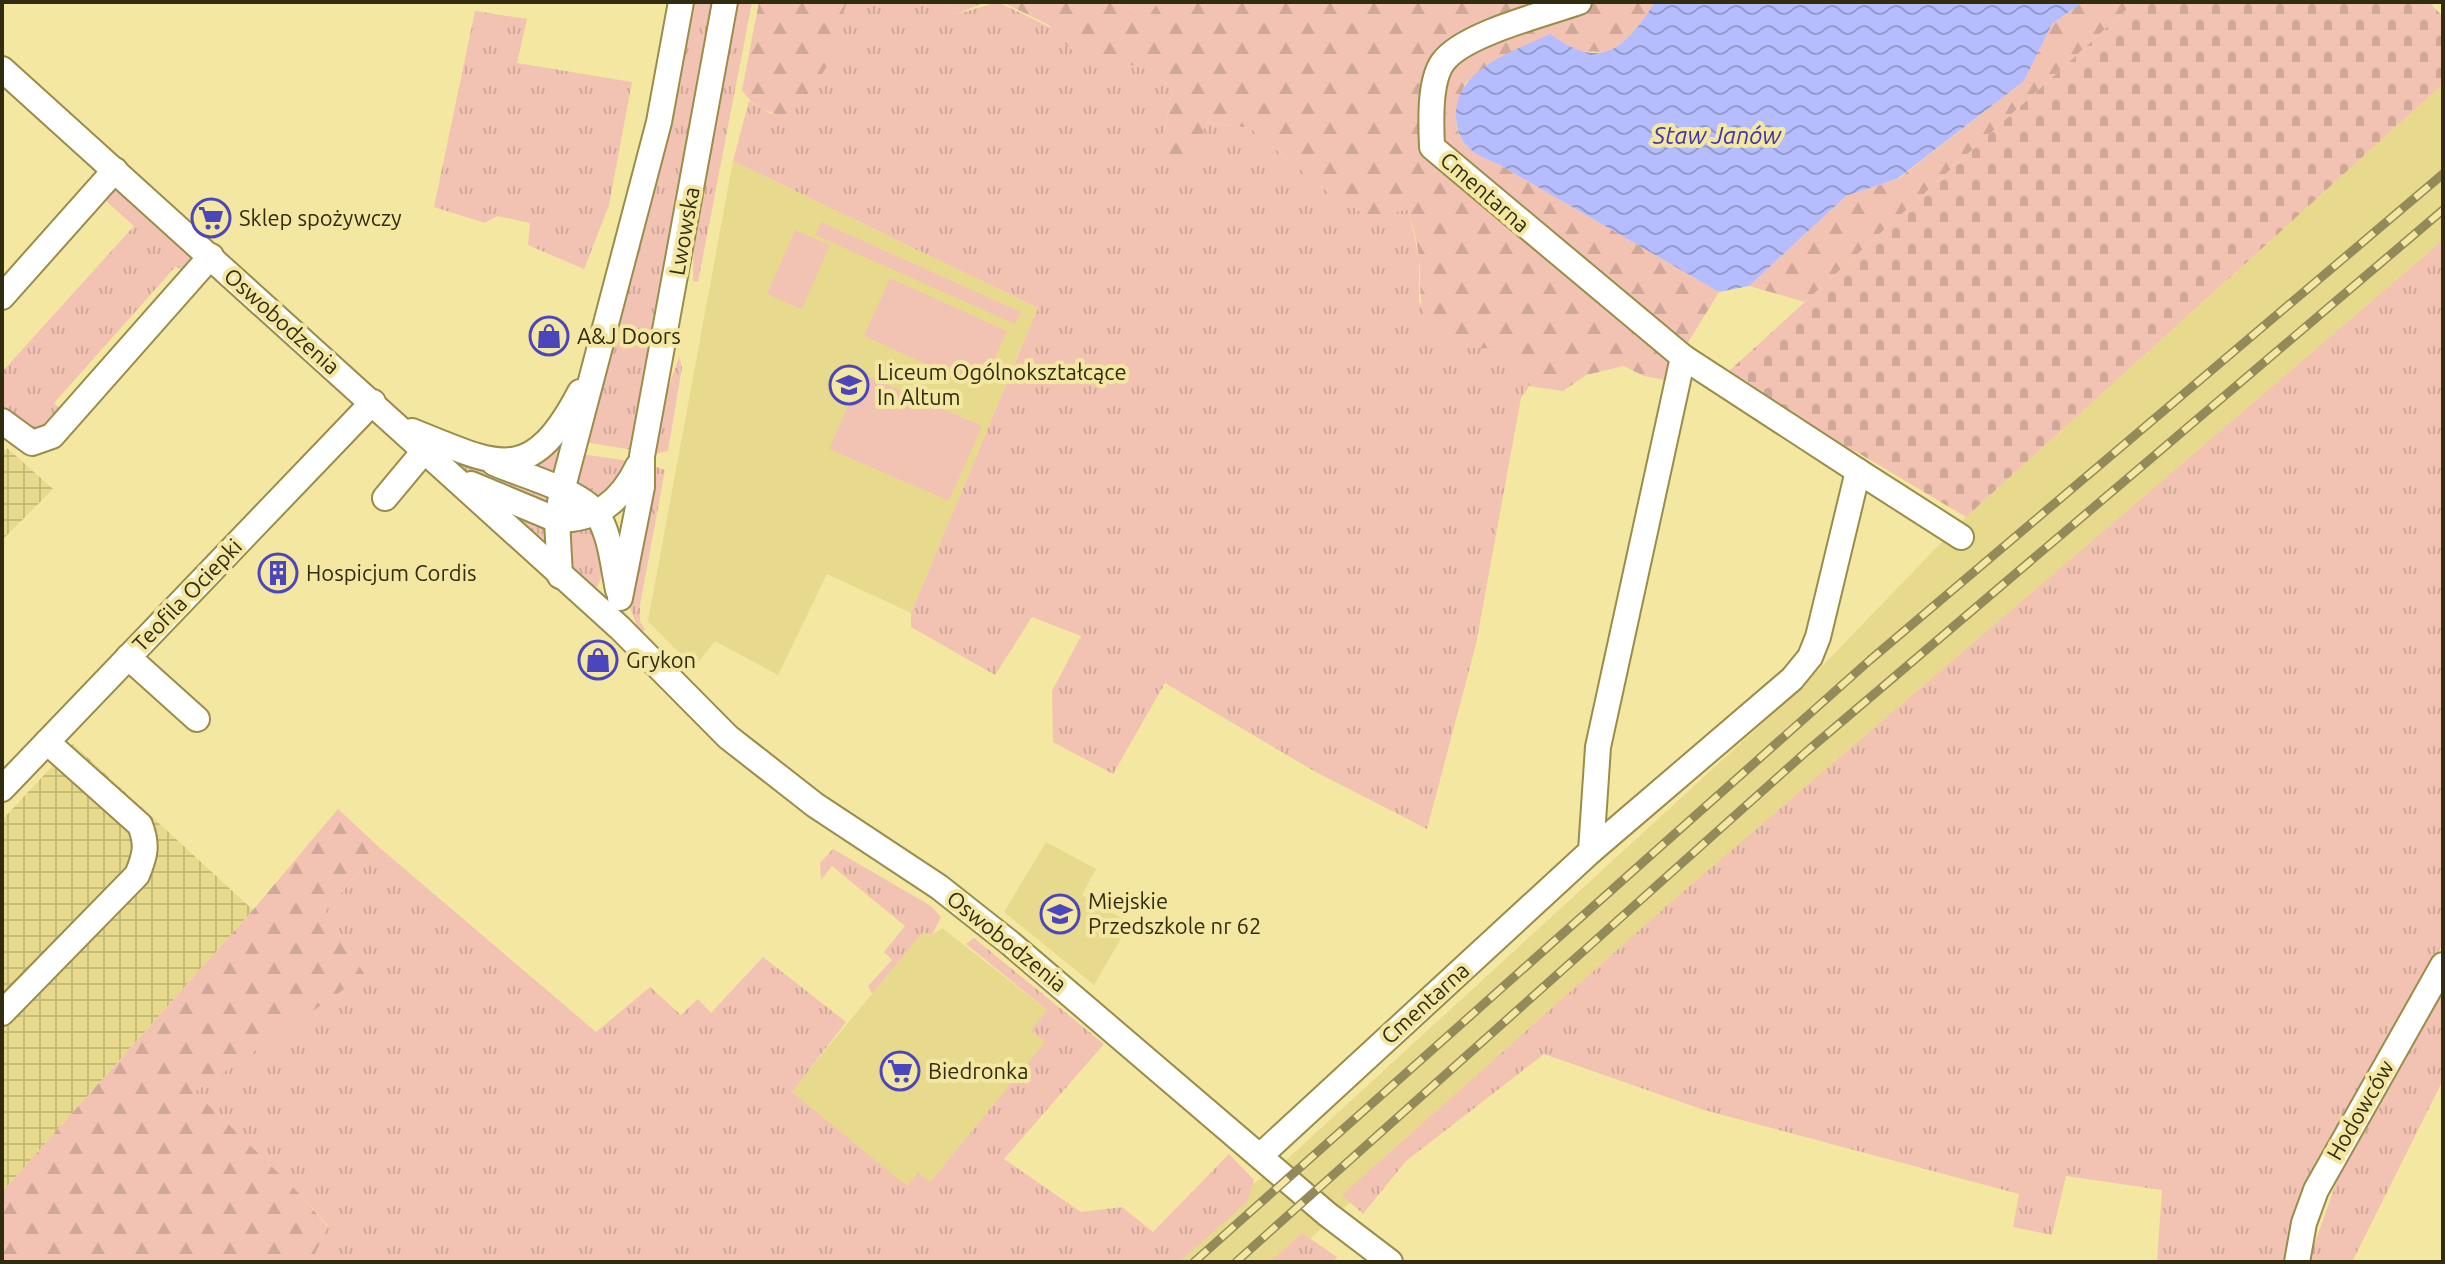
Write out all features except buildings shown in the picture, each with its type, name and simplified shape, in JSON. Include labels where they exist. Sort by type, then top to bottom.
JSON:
[{"type":"street","points":[[560,576],[557,520],[562,491],[589,398],[597,353],[659,122],[681,2]]},
{"type":"street","name":"Lwowska","points":[[620,598],[642,487],[641,460],[725,2]]},
{"type":"street","name":"Cmentarna","points":[[1579,2],[1463,44],[1442,63],[1430,112],[1432,147],[1683,357],[1961,537]]},
{"type":"street","name":"Oswobodzenia","points":[[2,69],[620,628],[728,737],[764,767],[939,887],[1390,1262]]},
{"type":"street","points":[[2,297],[115,170]]},
{"type":"street","points":[[2,421],[32,443],[52,436],[211,256]]},
{"type":"street","points":[[490,462],[515,462],[555,436],[597,353]]},
{"type":"street","points":[[1591,851],[1598,747],[1683,357]]},
{"type":"street","name":"Teofila Ociepki","points":[[2,789],[373,402]]},
{"type":"street","points":[[398,426],[562,491],[598,514],[610,550],[620,598],[620,628]]},
{"type":"street","points":[[385,498],[425,450]]},
{"type":"street","name":"Lwowska","points":[[598,514],[627,488],[641,460]]},
{"type":"street","name":"Cmentarna","points":[[1260,1156],[1591,851],[1792,679],[1810,657],[1818,637],[1858,471]]},
{"type":"street","name":"Oswobodzenia","points":[[455,477],[557,520]]},
{"type":"street","points":[[557,520],[598,514]]},
{"type":"street","points":[[128,657],[197,719]]},
{"type":"street","points":[[2,1013],[137,875],[146,855],[146,840],[140,825],[47,742]]},
{"type":"street","name":"Hodowców","points":[[2297,1262],[2304,1223],[2316,1190],[2443,965]]},
{"type":"shaded area","points":[[2443,84],[2443,253],[1479,1086],[1284,1262],[1160,1262],[1237,1195],[1283,1163],[1802,687],[1966,517]]},
{"type":"shaded area","name":"Liceum Ogólnokształcące In Altum","points":[[733,161],[1038,308],[911,613],[827,574],[778,675],[715,641],[694,668],[648,621]]},
{"type":"shaded area","points":[[7,448],[53,489],[2,540],[2,453]]},
{"type":"shaded area","points":[[73,744],[253,910],[2,1192],[2,820]]},
{"type":"shaded area","name":"Miejskie Przedszkole nr 62","points":[[1046,842],[1096,869],[1082,895],[1130,923],[1094,985],[1004,912]]},
{"type":"shaded area","points":[[942,928],[1047,1010],[1046,1042],[929,1183],[907,1187],[791,1092],[923,932],[932,935]]},
{"type":"green space","points":[[691,2],[715,2],[633,450],[584,442],[658,173]]},
{"type":"green space","points":[[735,2],[752,2],[698,282],[693,281],[694,231]]},
{"type":"green space","points":[[759,2],[848,2],[833,55],[813,87],[789,116],[762,109],[742,90]]},
{"type":"green space","points":[[848,2],[939,2],[957,14],[998,2],[1112,57],[1156,72],[1172,90],[1167,121],[1158,146],[1201,146],[1204,122],[1250,128],[1334,197],[1408,210],[1419,257],[1419,302],[1466,347],[1499,350],[1518,365],[1529,386],[1521,398],[1476,644],[1427,829],[1314,771],[1165,683],[1113,774],[1053,742],[1052,691],[1081,636],[1032,617],[995,675],[911,627],[911,613],[1038,308],[733,161],[749,101],[771,114],[797,107],[805,97]]},
{"type":"green space","points":[[937,2],[985,2],[957,14]]},
{"type":"green space","points":[[1002,2],[1114,2],[1148,17],[1158,2],[1655,2],[1634,35],[1608,52],[1573,51],[1466,82],[1457,111],[1458,133],[1472,150],[1483,157],[1719,292],[1665,380],[1644,376],[1624,366],[1586,375],[1563,391],[1529,386],[1508,356],[1498,350],[1452,344],[1431,327],[1421,299],[1418,253],[1408,210],[1370,217],[1334,197],[1250,128],[1205,122],[1201,146],[1185,174],[1166,167],[1158,146],[1167,121],[1172,90],[1156,72],[1107,58],[1083,58],[1067,46],[1049,25]]},
{"type":"green space","points":[[1114,2],[1158,2],[1148,17]]},
{"type":"green space","points":[[2083,2],[2135,2],[1805,302],[1749,286],[1846,196],[1898,179],[2024,81],[2052,24]]},
{"type":"green space","points":[[2135,2],[2429,2],[2443,17],[2443,84],[1966,517],[1855,451],[1844,450],[1728,372]]},
{"type":"green space","points":[[475,11],[527,19],[517,63],[632,82],[609,205],[584,269],[528,245],[530,223],[497,216],[485,223],[434,207]]},
{"type":"green space","points":[[118,185],[196,255],[189,276],[176,266],[54,403],[65,415],[33,437],[2,412],[2,372],[134,226],[105,200]]},
{"type":"green space","points":[[821,222],[1021,312],[1015,324],[815,235]]},
{"type":"green space","points":[[795,230],[830,245],[802,309],[767,294]]},
{"type":"green space","points":[[2443,240],[2443,942],[2288,1262],[2157,1262],[2162,1190],[2066,1176],[2052,1235],[2013,1227],[2019,1194],[1704,1110],[1544,1054],[1406,1161],[1363,1214],[1342,1195],[1670,903]]},
{"type":"green space","points":[[890,278],[1007,331],[981,389],[864,336]]},
{"type":"green space","points":[[679,357],[682,367],[668,451],[654,454],[663,403]]},
{"type":"green space","points":[[862,374],[982,426],[949,501],[829,449]]},
{"type":"green space","points":[[555,445],[566,451],[556,471],[530,464]]},
{"type":"green space","points":[[581,454],[630,461],[619,482],[596,498],[575,482]]},
{"type":"green space","points":[[463,461],[553,495],[551,507],[460,467]]},
{"type":"green space","points":[[651,465],[665,470],[640,605],[640,621],[645,630],[639,632],[627,599]]},
{"type":"green space","points":[[493,504],[546,524],[549,553]]},
{"type":"green space","points":[[588,523],[596,539],[602,569],[601,578],[592,593],[571,574],[563,529]]},
{"type":"green space","points":[[338,809],[380,848],[325,911],[365,975],[195,1092],[300,1194],[328,1227],[311,1262],[2,1262],[2,1192],[253,910]]},
{"type":"green space","points":[[380,848],[596,1032],[650,987],[681,1015],[698,999],[711,1013],[763,957],[846,1022],[792,1092],[907,1186],[918,1173],[930,1182],[1045,1042],[1031,1030],[1047,1010],[966,944],[974,938],[1104,1044],[1004,1159],[1081,1212],[1122,1207],[1153,1232],[1229,1154],[1254,1180],[1247,1202],[1179,1262],[311,1262],[328,1226],[300,1194],[194,1092],[365,975],[325,911]]},
{"type":"green space","points":[[833,849],[931,906],[941,917],[932,935],[923,932],[872,994],[868,986],[892,960],[884,952],[905,926],[832,866],[821,880],[820,863]]},
{"type":"green space","points":[[2443,989],[2443,1080],[2352,1262],[2308,1262],[2340,1172]]},
{"type":"green space","points":[[1302,1233],[1337,1257],[1333,1262],[1270,1262]]},
{"type":"water","name":"Staw Janów","points":[[1655,2],[2083,2],[2052,24],[2024,81],[1897,179],[1846,196],[1749,286],[1719,292],[1475,153],[1464,143],[1457,128],[1458,102],[1464,87],[1488,64],[1550,34],[1584,52],[1610,50],[1633,32]]},
{"type":"railway","points":[[1194,1262],[1870,660],[2443,174]]},
{"type":"railway","points":[[1236,1262],[1806,752],[2443,210]]},
{"type":"place","name":"Sklep spożywczy","points":[[211,218]]},
{"type":"place","name":"A&J Doors","points":[[549,336]]},
{"type":"place","name":"Liceum Ogólnokształcące In Altum","points":[[849,385]]},
{"type":"place","name":"Hospicjum Cordis","points":[[278,573]]},
{"type":"place","name":"Grykon","points":[[598,660]]},
{"type":"place","name":"Miejskie Przedszkole nr 62","points":[[1060,914]]},
{"type":"place","name":"Biedronka","points":[[900,1071]]}]
